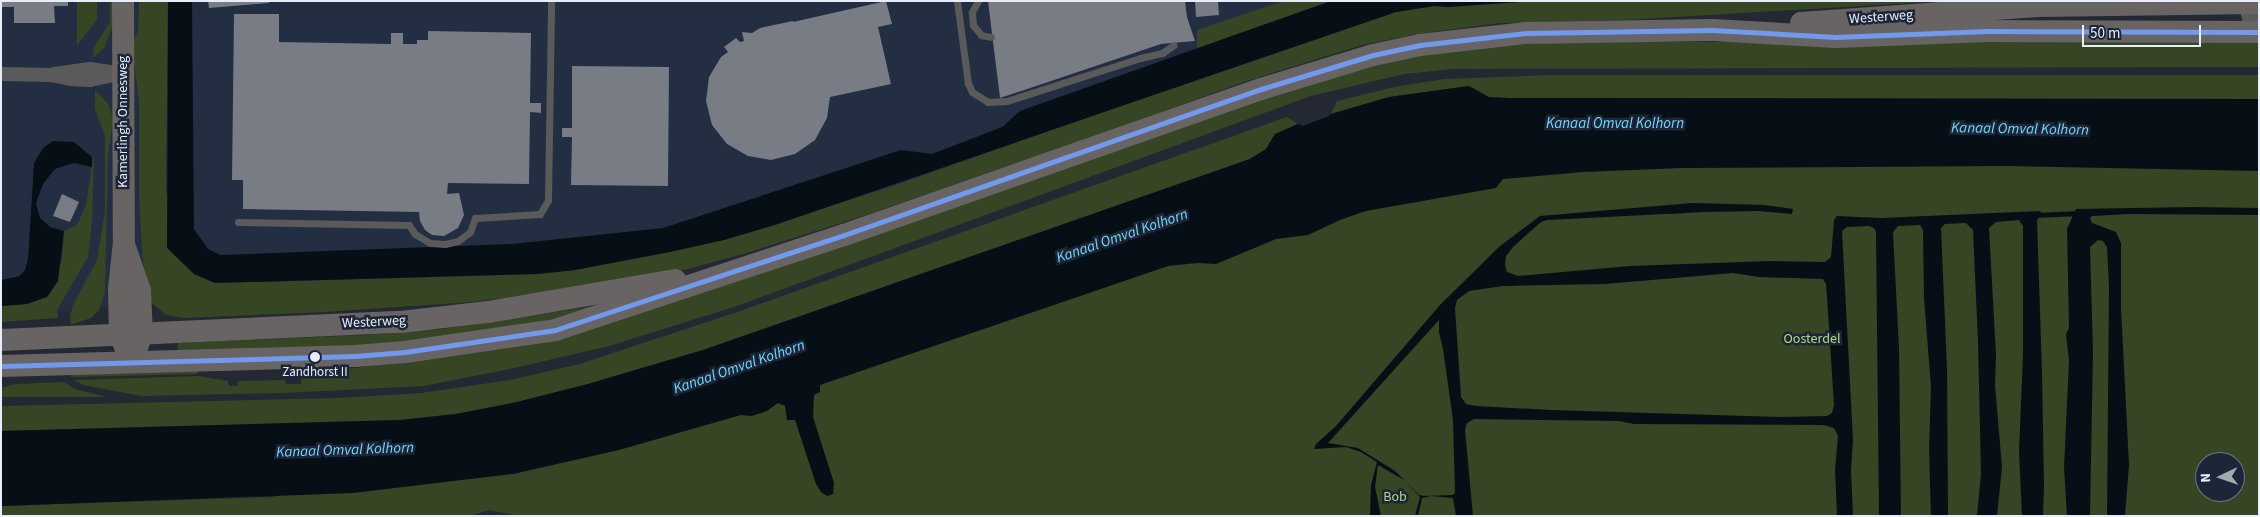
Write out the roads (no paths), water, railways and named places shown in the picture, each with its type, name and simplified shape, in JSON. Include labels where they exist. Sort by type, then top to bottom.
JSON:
[{"type":"main road","name":"Kamerlingh Onnesweg","points":[[123,1],[124,242],[140,291],[131,334],[131,362]]},
{"type":"main road","name":"Westerweg","points":[[1,366],[372,354],[556,330],[854,232],[1261,90],[1373,55],[1420,45],[1526,33],[1713,30],[2036,6],[2195,2],[2254,15]]},
{"type":"main road","name":"Westerweg","points":[[1713,30],[1836,37],[1987,31],[2254,15]]},
{"type":"main road","name":"Westerweg","points":[[1,340],[401,322],[488,312],[742,268]]},
{"type":"street","points":[[1,74],[51,74],[71,80],[90,80],[123,73]]},
{"type":"lane","points":[[238,222],[409,225],[416,234],[430,243],[444,244],[458,241],[470,232],[475,218],[540,214],[548,200],[551,1]]},
{"type":"lane","points":[[957,1],[968,83],[972,92],[988,102],[1007,101],[1140,58],[1162,54],[1174,45]]},
{"type":"lane","points":[[978,1],[972,12],[973,25],[981,35],[991,37]]},
{"type":"water","points":[[168,1],[192,1],[194,229],[208,249],[221,255],[512,244],[663,228],[901,150],[932,154],[1002,127],[1020,111],[1331,1],[1533,1],[1448,7],[1434,6],[1396,12],[775,225],[724,240],[670,252],[575,270],[537,274],[215,283],[194,274],[167,248]]},
{"type":"water","name":"Kanaal Omval Kolhorn","points":[[1469,86],[1489,97],[1509,98],[2259,99],[2259,171],[2006,166],[1682,168],[1583,172],[1503,179],[1496,188],[1366,211],[1340,220],[1308,235],[1276,239],[1216,264],[1197,263],[1168,266],[820,385],[820,392],[814,395],[813,417],[834,483],[833,494],[827,496],[821,492],[816,484],[795,420],[787,420],[785,406],[778,403],[767,411],[752,416],[741,415],[619,450],[513,474],[353,493],[1,506],[1,431],[400,420],[456,414],[517,402],[588,384],[703,350],[1250,159],[1266,149],[1275,134],[1298,124],[1303,126],[1331,114],[1389,97]]},
{"type":"water","points":[[53,141],[74,142],[92,157],[92,167],[74,163],[55,169],[43,184],[36,203],[40,218],[50,227],[64,231],[58,281],[47,297],[27,304],[1,306],[1,280],[20,276],[25,270],[28,259],[34,163],[43,148]]},
{"type":"water","points":[[1692,203],[1765,205],[1793,209],[1792,214],[1759,211],[1704,212],[1547,220],[1541,222],[1514,246],[1506,256],[1505,265],[1507,272],[1518,276],[1630,266],[1770,261],[1825,262],[1831,257],[1834,220],[1837,216],[1881,218],[2041,211],[2037,221],[2042,371],[2043,516],[2022,516],[2019,451],[2023,355],[2023,226],[2019,220],[1996,222],[1989,228],[1996,355],[1995,385],[2002,467],[1997,516],[1977,516],[1981,474],[1978,342],[1973,230],[1966,223],[1945,224],[1941,228],[1947,369],[1948,516],[1931,516],[1929,449],[1931,387],[1924,298],[1923,230],[1920,225],[1898,226],[1893,232],[1899,348],[1901,516],[1879,516],[1876,232],[1874,228],[1869,226],[1847,227],[1842,231],[1853,440],[1851,470],[1853,516],[1837,516],[1835,469],[1838,436],[1834,428],[1824,425],[1634,424],[1619,421],[1474,419],[1467,423],[1465,430],[1473,516],[1456,516],[1453,498],[1431,496],[1422,498],[1418,516],[1415,516],[1420,497],[1404,480],[1378,465],[1375,487],[1381,516],[1370,516],[1371,485],[1377,462],[1361,452],[1346,447],[1314,449],[1316,444],[1336,426],[1440,305],[1500,246],[1540,216]],"holes":[[[1733,273],[1759,277],[1823,279],[1826,284],[1834,405],[1832,413],[1827,416],[1780,417],[1551,410],[1476,406],[1466,404],[1461,397],[1455,308],[1457,300],[1469,291],[1503,286],[1605,284]],[[1439,320],[1439,332],[1453,420],[1455,493],[1453,495],[1419,495],[1395,471],[1358,448],[1328,443]]]},
{"type":"water","points":[[2259,208],[2259,215],[2129,214],[2092,216],[2090,218],[2092,223],[2116,232],[2121,243],[2121,308],[2129,465],[2125,516],[2107,516],[2109,286],[2107,247],[2103,241],[2098,240],[2090,247],[2093,352],[2090,516],[2067,516],[2064,467],[2069,361],[2066,334],[2069,328],[2067,229],[2076,209]]},
{"type":"waterway","points":[[2034,215],[2080,213]]},
{"type":"place","name":"Zandhorst II","points":[[315,357]]},
{"type":"park label","name":"Oosterdel","points":[[1812,339]]},
{"type":"park label","name":"Bob","points":[[1395,497]]}]
